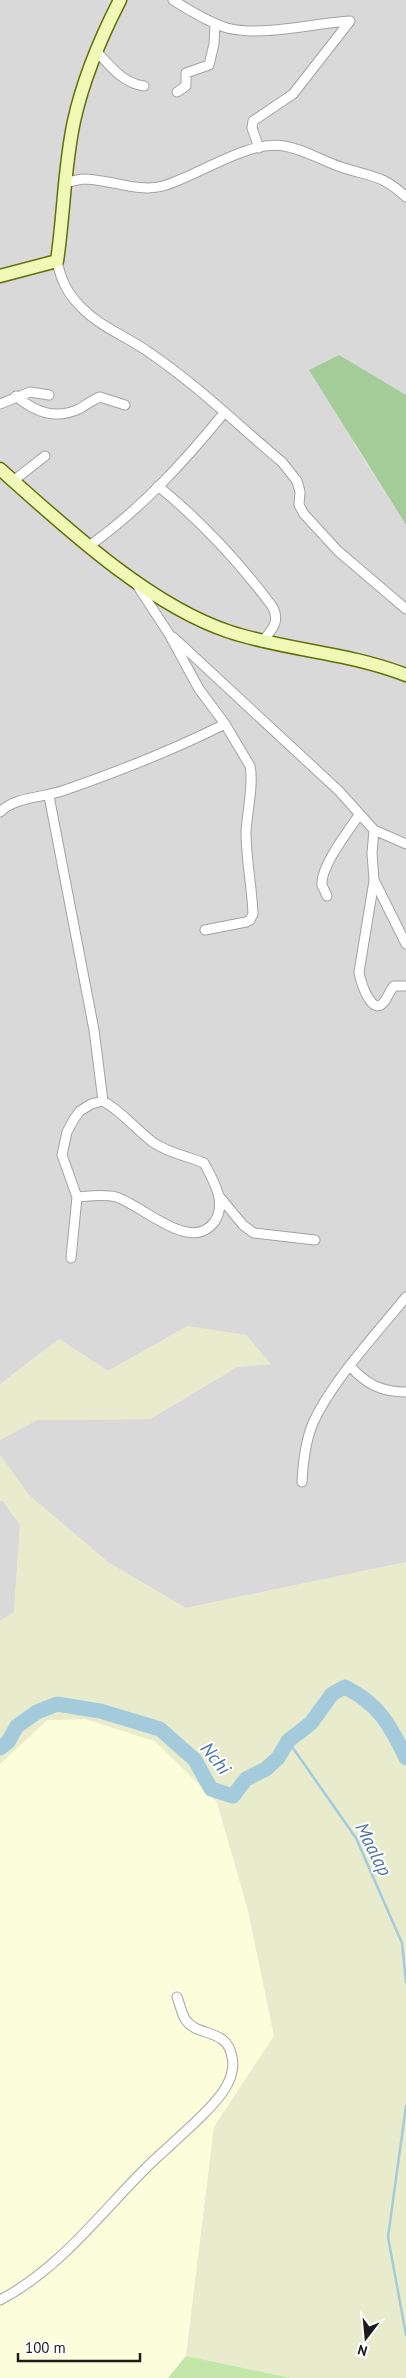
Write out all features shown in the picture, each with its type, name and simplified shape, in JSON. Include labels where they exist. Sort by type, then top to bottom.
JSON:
[{"type":"main road","points":[[0,276],[57,261],[64,182],[74,122],[98,53],[120,0]]},
{"type":"main road","points":[[0,469],[89,546],[136,583],[210,624],[262,642],[345,656],[406,675]]},
{"type":"street","points":[[172,0],[214,24],[243,30],[302,27],[350,21],[293,94],[254,121],[252,128],[259,148]]},
{"type":"street","points":[[177,92],[186,86],[186,77],[189,71],[209,65],[214,44],[214,24]]},
{"type":"street","points":[[98,53],[124,79],[134,85],[144,86]]},
{"type":"street","points":[[64,182],[83,179],[150,187],[162,186],[220,161],[271,144],[303,151],[328,163],[384,179],[406,196]]},
{"type":"street","points":[[57,261],[61,280],[72,297],[92,318],[110,331],[150,352],[282,462],[292,474],[300,492],[299,505],[312,523],[338,551],[406,610]]},
{"type":"street","points":[[0,404],[16,396],[40,392],[49,394]]},
{"type":"street","points":[[16,396],[35,410],[58,414],[76,410],[100,397],[125,405]]},
{"type":"street","points":[[89,546],[105,534],[182,464],[224,413]]},
{"type":"street","points":[[13,480],[45,456]]},
{"type":"street","points":[[158,486],[186,510],[234,558],[272,606],[277,614],[276,622],[262,642]]},
{"type":"street","points":[[136,583],[169,634],[199,689],[225,724],[250,766],[252,773],[247,807],[246,836],[253,914],[246,922],[205,930]]},
{"type":"street","points":[[169,634],[339,791],[374,830],[406,844]]},
{"type":"street","points":[[0,812],[13,803],[49,796],[174,749],[225,724]]},
{"type":"street","points":[[49,796],[94,1030],[103,1101]]},
{"type":"street","points":[[327,896],[322,885],[328,864],[359,815]]},
{"type":"street","points":[[374,830],[372,853],[374,880],[359,972],[361,987],[374,1004],[379,1005],[382,1004],[394,986],[406,986]]},
{"type":"street","points":[[374,880],[406,944]]},
{"type":"street","points":[[71,1258],[77,1197],[62,1155],[67,1132],[80,1111],[91,1104],[103,1101],[115,1108],[152,1141],[165,1149],[204,1164],[219,1196],[243,1225],[254,1233],[315,1240]]},
{"type":"street","points":[[77,1197],[113,1197],[126,1201],[160,1222],[191,1233],[202,1232],[211,1227],[217,1217],[219,1196]]},
{"type":"street","points":[[302,1482],[305,1450],[313,1423],[350,1366],[406,1297]]},
{"type":"street","points":[[350,1366],[361,1378],[379,1389],[406,1392]]},
{"type":"street","points":[[0,2300],[41,2276],[149,2165],[210,2106],[228,2084],[232,2071],[232,2057],[227,2044],[217,2035],[192,2026],[185,2019],[177,1997]]},
{"type":"shaded area","points":[[0,0],[406,0],[406,395],[401,392],[354,444],[406,525],[406,1562],[186,1608],[109,1563],[29,1495],[0,1455],[0,1440],[37,1420],[150,1419],[237,1367],[271,1364],[188,1326],[108,1371],[59,1339],[0,1384]]},
{"type":"shaded area","points":[[188,1326],[246,1335],[271,1364],[237,1367],[150,1419],[37,1420],[0,1440],[0,1385],[59,1339],[108,1371]]},
{"type":"shaded area","points":[[0,1455],[29,1495],[109,1563],[186,1608],[406,1562],[406,2378],[291,2378],[186,2356],[214,2127],[274,2036],[248,1910],[217,1802],[155,1741],[85,1719],[47,1720],[0,1764],[0,1621],[14,1612],[20,1525],[3,1501],[0,1501]]},
{"type":"shaded area","points":[[0,1501],[3,1501],[20,1525],[14,1612],[0,1621]]},
{"type":"shaded area","points":[[85,1719],[155,1741],[217,1802],[248,1910],[274,2036],[214,2127],[186,2356],[168,2378],[0,2378],[0,1764],[47,1720]]},
{"type":"green space","points":[[339,355],[406,395],[406,525],[309,370]]},
{"type":"green space","points":[[186,2356],[291,2378],[168,2378]]},
{"type":"waterway","name":"Nchi","points":[[0,1748],[8,1742],[17,1726],[37,1712],[57,1704],[100,1711],[160,1729],[195,1760],[211,1789],[233,1796],[246,1779],[266,1769],[278,1758],[288,1741],[311,1723],[332,1694],[345,1687],[367,1701],[382,1716],[406,1758]]},
{"type":"waterway","name":"Maalap","points":[[288,1741],[356,1838],[402,1943],[406,1982]]},
{"type":"waterway","name":"Maalap","points":[[406,2106],[388,2237],[406,2335]]}]
